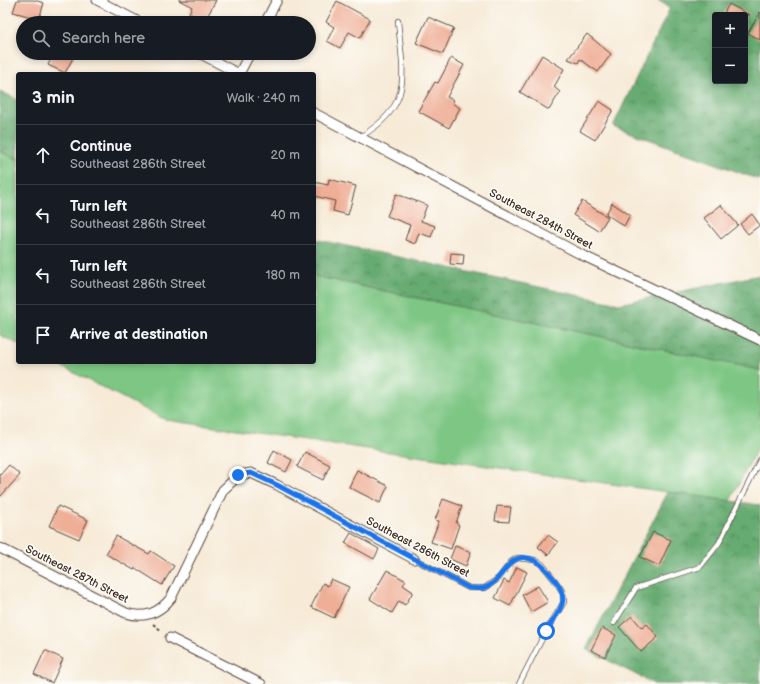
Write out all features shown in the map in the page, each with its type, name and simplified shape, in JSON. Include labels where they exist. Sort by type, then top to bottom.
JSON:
[{"type":"street","points":[[97,0],[128,16]]},
{"type":"street","points":[[269,16],[277,0]]},
{"type":"street","points":[[212,60],[235,72]]},
{"type":"street","points":[[240,72],[246,60]]},
{"type":"street","name":"Southeast 284th Street","points":[[316,114],[582,255],[760,340]]},
{"type":"street","name":"Southeast 286th Street","points":[[145,616],[164,608],[172,598],[223,490],[238,475],[251,473],[277,485],[414,559]]},
{"type":"street","name":"Southeast 287th Street","points":[[0,548],[126,613],[136,616],[145,616]]},
{"type":"street","points":[[170,638],[260,684]]},
{"type":"lane","points":[[360,138],[378,127],[397,104],[403,78],[398,21]]},
{"type":"lane","points":[[614,623],[636,588],[700,567],[719,543],[760,460]]},
{"type":"lane","name":"Southeast 286th Street","points":[[414,559],[469,588],[485,588],[500,578],[511,562],[517,558],[524,557],[542,564],[559,586],[563,593],[564,602],[546,631],[518,684]]},
{"type":"path","points":[[145,616],[170,638]]},
{"type":"green space","points":[[658,0],[760,0],[760,180],[613,126],[670,8]]},
{"type":"green space","points":[[0,91],[16,99],[16,159],[0,151]]},
{"type":"green space","points":[[0,151],[16,159],[16,343],[0,335]]},
{"type":"green space","points":[[316,239],[619,304],[760,275],[760,370],[316,276]]},
{"type":"green space","points":[[316,276],[760,370],[760,443],[730,501],[166,420],[57,364],[316,364]]},
{"type":"green space","points":[[668,492],[760,505],[760,684],[654,684],[586,649]]},
{"type":"building","points":[[17,0],[34,0],[44,3],[40,16],[28,16],[13,12]]},
{"type":"building","points":[[179,0],[216,0],[208,16],[195,16],[189,13],[192,7]]},
{"type":"building","points":[[337,1],[370,19],[360,38],[349,32],[340,48],[327,41],[334,27],[326,22]]},
{"type":"building","points":[[729,4],[744,12],[725,12]]},
{"type":"building","points":[[760,12],[760,40],[748,33]]},
{"type":"building","points":[[428,17],[454,28],[443,54],[416,43]]},
{"type":"building","points":[[587,34],[611,54],[598,72],[580,59],[578,63],[568,59]]},
{"type":"building","points":[[542,55],[564,69],[554,87],[560,92],[549,110],[520,92]]},
{"type":"building","points":[[451,58],[464,65],[447,97],[453,100],[452,103],[460,108],[449,128],[418,111],[435,82],[438,83]]},
{"type":"building","points":[[50,60],[72,60],[66,72],[48,65]]},
{"type":"building","points":[[599,101],[613,110],[595,140],[580,131]]},
{"type":"building","points":[[329,179],[356,186],[348,215],[333,211],[335,201],[316,196],[316,182],[328,185]]},
{"type":"building","points":[[396,194],[427,205],[421,221],[435,226],[431,237],[419,233],[415,244],[405,240],[410,225],[387,216]]},
{"type":"building","points":[[582,201],[608,217],[599,231],[573,215]]},
{"type":"building","points":[[612,203],[630,215],[624,226],[606,214]]},
{"type":"building","points":[[721,205],[738,225],[721,239],[704,218]]},
{"type":"building","points":[[752,214],[760,225],[748,234],[740,224]]},
{"type":"building","points":[[451,253],[464,254],[463,265],[450,264]]},
{"type":"building","points":[[274,450],[292,460],[286,472],[268,463]]},
{"type":"building","points":[[305,452],[330,465],[323,480],[297,467]]},
{"type":"building","points":[[9,465],[20,475],[0,497],[0,475]]},
{"type":"building","points":[[357,470],[388,486],[380,503],[349,487]]},
{"type":"building","points":[[443,499],[462,506],[456,523],[459,525],[451,549],[431,542],[439,521],[435,520]]},
{"type":"building","points":[[58,506],[88,520],[79,539],[49,526]]},
{"type":"building","points":[[497,506],[511,507],[509,522],[495,521]]},
{"type":"building","points":[[653,532],[671,540],[659,566],[640,557]]},
{"type":"building","points":[[351,533],[379,549],[374,559],[345,543]]},
{"type":"building","points":[[548,535],[558,542],[548,555],[538,547]]},
{"type":"building","points":[[116,536],[149,554],[151,551],[174,566],[162,585],[135,568],[134,570],[106,554]]},
{"type":"building","points":[[455,546],[471,552],[466,566],[450,559]]},
{"type":"building","points":[[517,567],[527,572],[510,606],[495,598],[504,580],[509,583]]},
{"type":"building","points":[[387,570],[406,581],[403,585],[413,592],[405,605],[399,601],[392,613],[370,599]]},
{"type":"building","points":[[331,579],[349,587],[334,618],[311,607],[323,583],[328,586]]},
{"type":"building","points":[[538,586],[548,602],[531,612],[522,595]]},
{"type":"building","points":[[632,616],[642,628],[647,624],[658,637],[641,652],[619,627]]},
{"type":"building","points":[[602,628],[616,635],[605,657],[591,650]]},
{"type":"building","points":[[45,650],[63,659],[52,683],[34,674]]},
{"type":"route","points":[[238,475],[251,473],[277,485],[469,588],[485,588],[500,578],[511,562],[517,558],[524,557],[535,560],[542,564],[563,593],[564,602],[546,631]]}]
